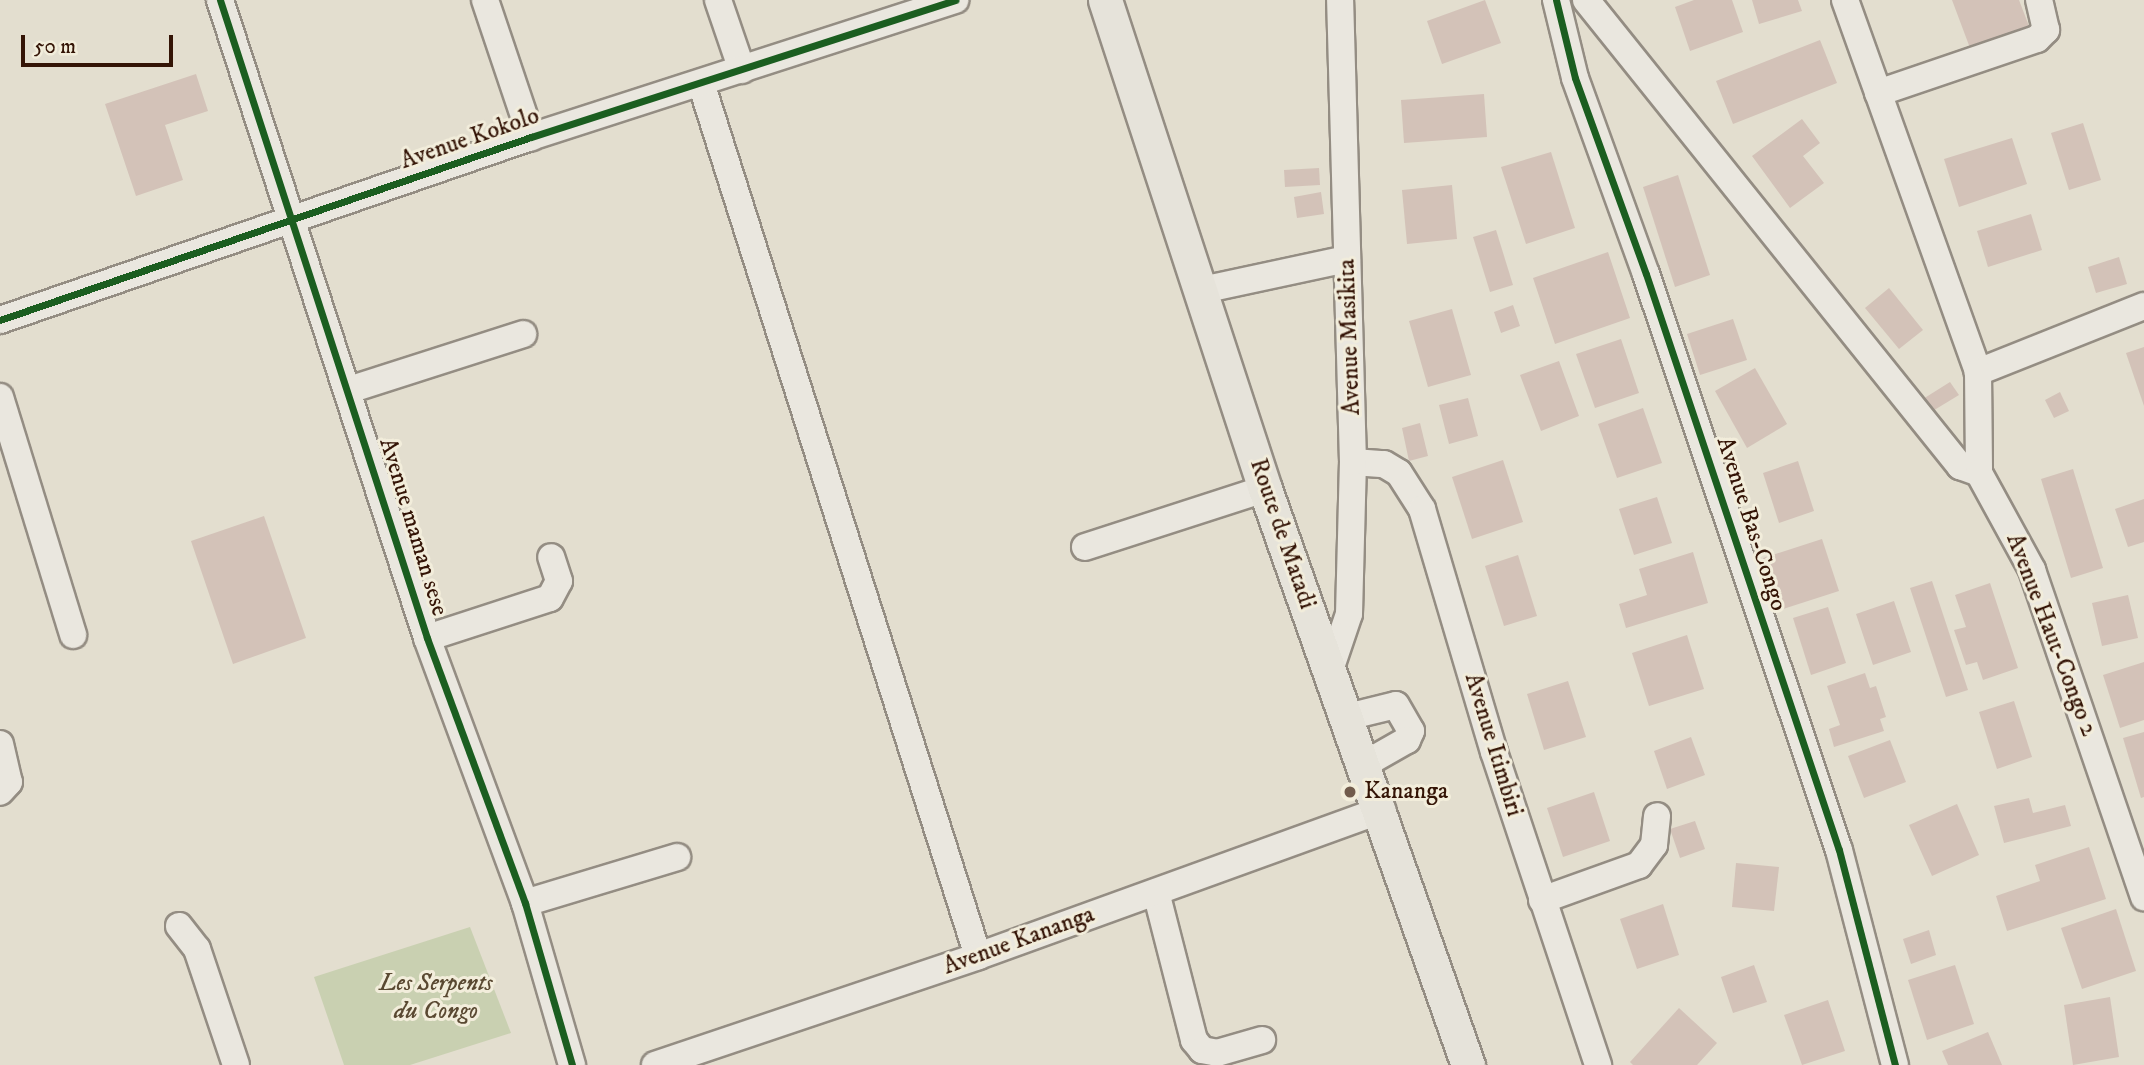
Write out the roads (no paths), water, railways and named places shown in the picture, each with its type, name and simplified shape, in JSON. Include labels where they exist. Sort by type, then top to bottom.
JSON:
[{"type":"main road","name":"Route de Matadi","points":[[1105,0],[1265,489],[1382,810],[1468,1065]]},
{"type":"street","name":"Avenue maman sese","points":[[220,0],[349,390],[427,638],[525,902],[572,1065]]},
{"type":"street","points":[[485,0],[531,137]]},
{"type":"street","points":[[718,0],[742,70]]},
{"type":"street","name":"Avenue Kokolo","points":[[0,320],[292,222],[531,137],[955,0]]},
{"type":"street","name":"Avenue Masikita","points":[[1330,670],[1349,614],[1353,462],[1340,0]]},
{"type":"street","name":"Avenue Bas-Congo","points":[[1556,0],[1575,78],[1651,287],[1839,850],[1895,1065]]},
{"type":"street","points":[[1586,0],[1960,466],[1979,473]]},
{"type":"street","name":"Avenue Haut-Congo 2","points":[[1845,0],[1978,372],[1979,473],[2032,570],[2144,897]]},
{"type":"street","points":[[1878,93],[2037,39],[2046,30],[2039,0]]},
{"type":"street","points":[[701,83],[978,956]]},
{"type":"street","points":[[1202,290],[1348,259]]},
{"type":"street","points":[[1978,372],[2144,306]]},
{"type":"street","points":[[349,390],[523,334]]},
{"type":"street","points":[[0,397],[74,635]]},
{"type":"street","name":"Avenue Itimbiri","points":[[1353,462],[1384,464],[1399,473],[1422,509],[1542,900],[1598,1065]]},
{"type":"street","points":[[1085,547],[1265,489]]},
{"type":"street","points":[[427,638],[550,598],[559,581],[551,557]]},
{"type":"street","points":[[1347,717],[1396,705],[1411,732],[1407,740],[1364,764]]},
{"type":"street","points":[[0,744],[9,782],[0,792]]},
{"type":"street","name":"Avenue Kananga","points":[[655,1065],[978,956],[1382,810]]},
{"type":"street","points":[[1542,900],[1639,865],[1654,845],[1657,816]]},
{"type":"street","points":[[525,902],[677,858]]},
{"type":"street","points":[[1156,892],[1194,1040],[1202,1050],[1217,1053],[1262,1040]]},
{"type":"street","points":[[179,926],[197,949],[236,1065]]},
{"type":"place","name":"Kananga","points":[[1350,792]]},
{"type":"park label","name":"Les Serpents du Congo","points":[[436,998]]}]
